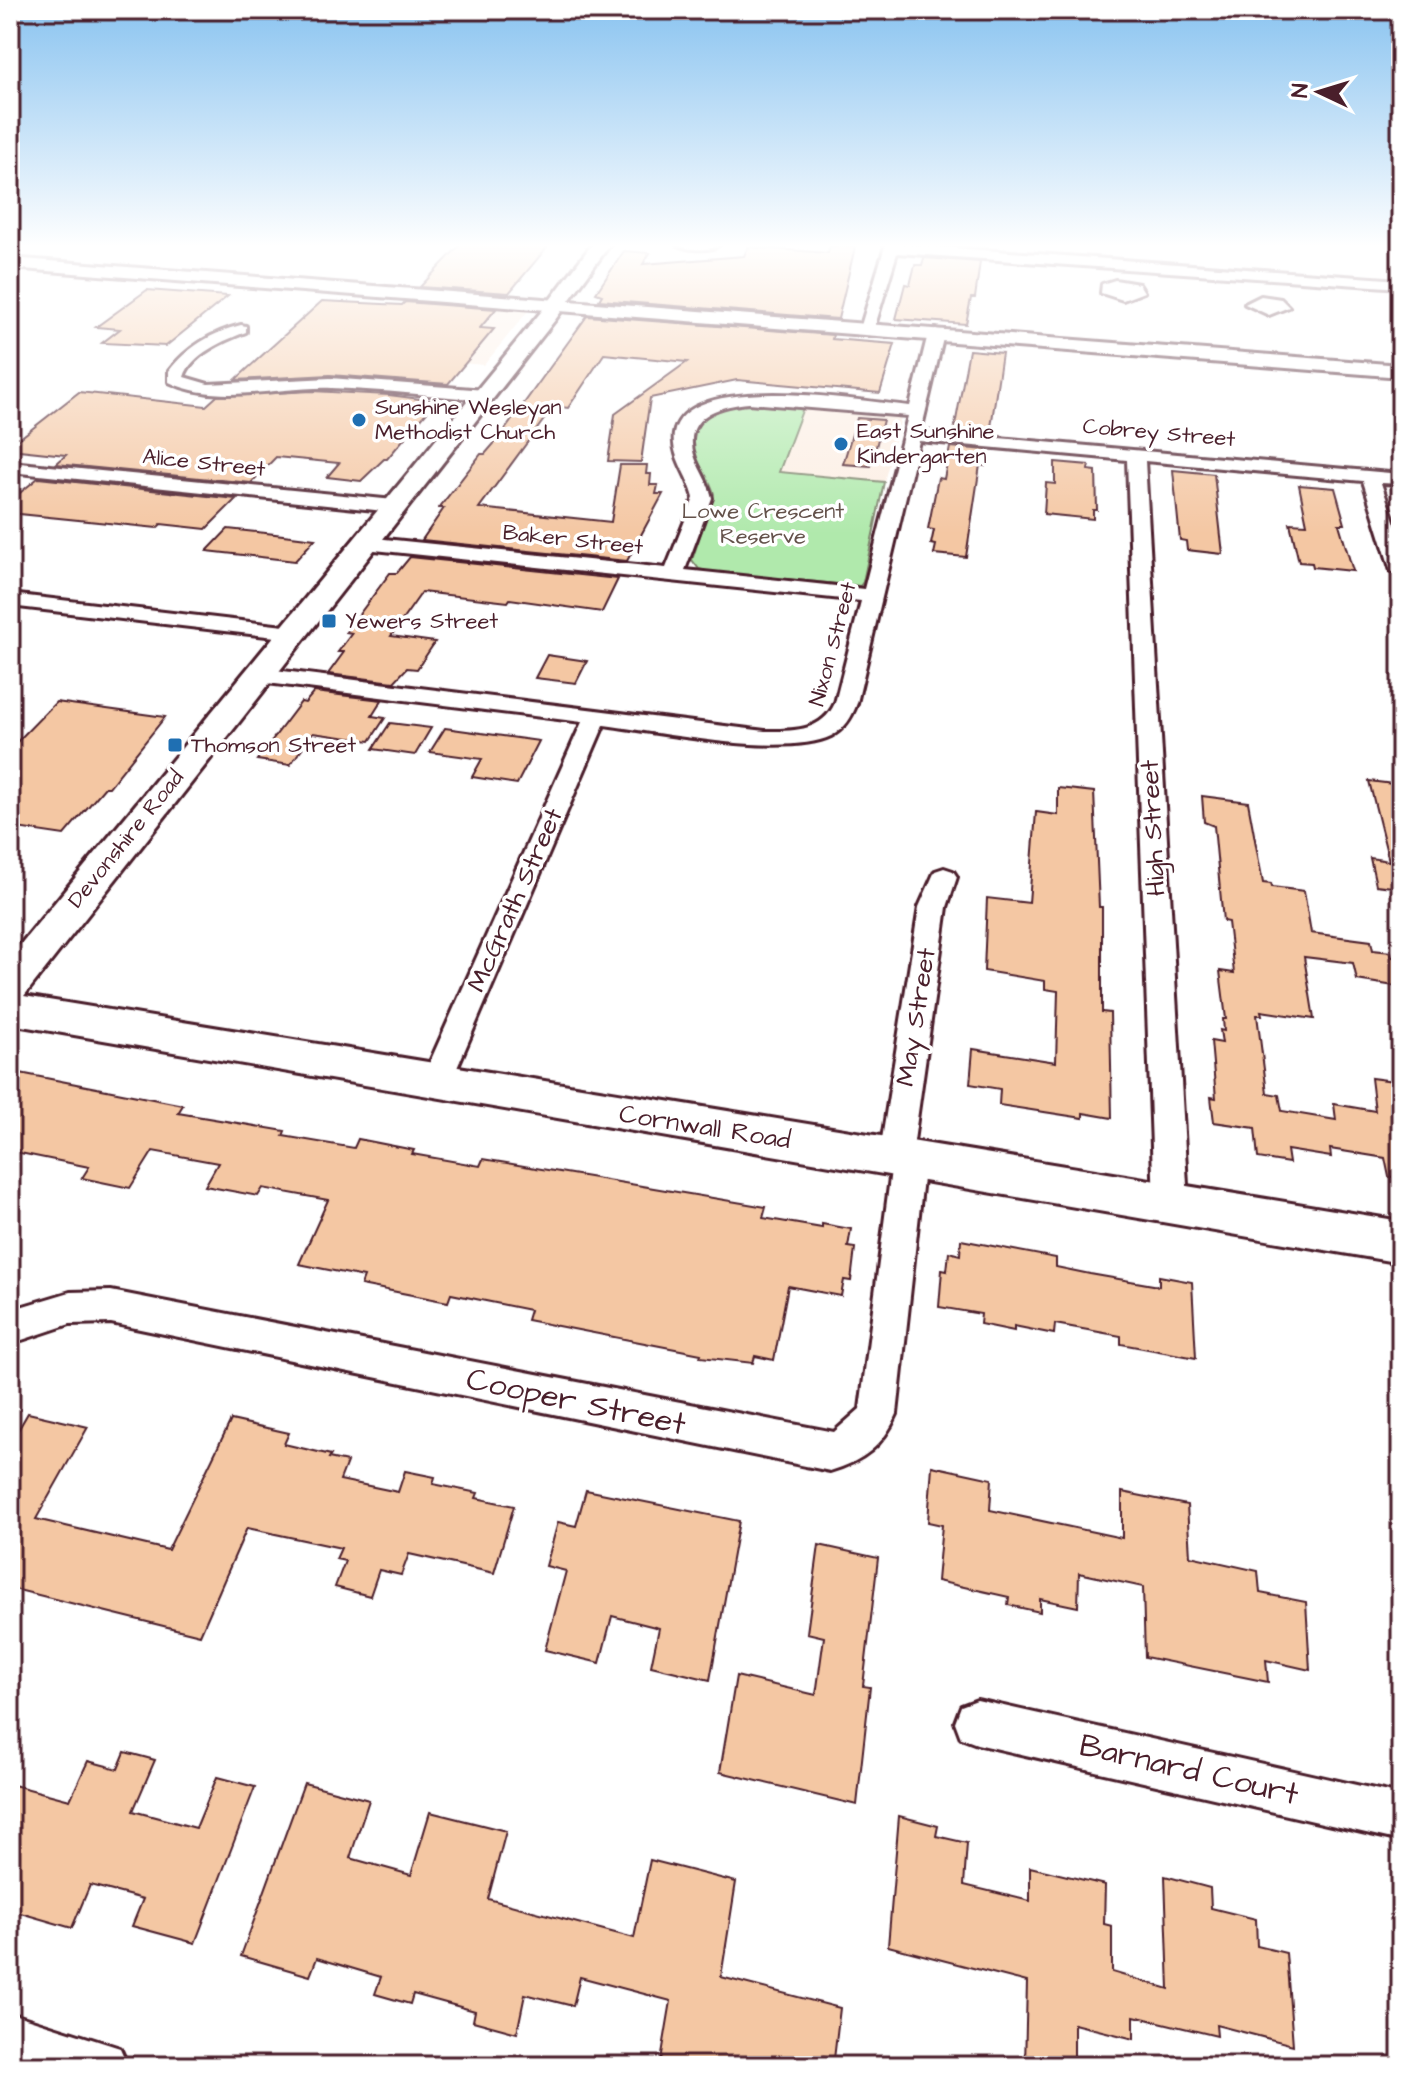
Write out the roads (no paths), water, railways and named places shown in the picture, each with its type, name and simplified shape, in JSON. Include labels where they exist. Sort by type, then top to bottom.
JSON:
[{"type":"main road","name":"Devonshire Road","points":[[10,985],[528,340]]},
{"type":"main road","name":"Cornwall Road","points":[[10,1009],[1401,1242]]},
{"type":"street","points":[[215,340],[178,369],[175,379],[208,389],[330,383],[485,395]]},
{"type":"street","name":"Nixon Street","points":[[595,718],[787,739],[803,738],[827,729],[843,715],[935,340]]},
{"type":"street","points":[[1010,340],[1401,371]]},
{"type":"street","points":[[674,574],[703,498],[683,447],[687,424],[699,408],[749,398],[917,412]]},
{"type":"street","name":"Cobrey Street","points":[[912,435],[1401,479]]},
{"type":"street","name":"High Street","points":[[1136,454],[1171,1202]]},
{"type":"street","name":"Alice Street","points":[[10,467],[394,506]]},
{"type":"street","points":[[1370,476],[1401,571]]},
{"type":"street","name":"Baker Street","points":[[365,543],[872,596]]},
{"type":"street","points":[[10,600],[293,633]]},
{"type":"street","points":[[259,675],[595,718]]},
{"type":"street","name":"McGrath Street","points":[[436,1082],[595,718]]},
{"type":"street","name":"May Street","points":[[902,1159],[933,907],[944,877]]},
{"type":"street","name":"Cooper Street","points":[[10,1327],[70,1308],[111,1307],[830,1452],[846,1447],[869,1430],[878,1414],[902,1159]]},
{"type":"street","name":"Barnard Court","points":[[977,1722],[1401,1818]]},
{"type":"street","points":[[10,2039],[102,2066]]},
{"type":"place","name":"Sunshine Wesleyan Methodist Church","points":[[359,420]]},
{"type":"place","name":"East Sunshine Kindergarten","points":[[841,444]]},
{"type":"place","name":"Yewers Street","points":[[329,621]]},
{"type":"place","name":"Thomson Street","points":[[175,745]]},
{"type":"park label","name":"Lowe Crescent Reserve","points":[[763,524]]}]
